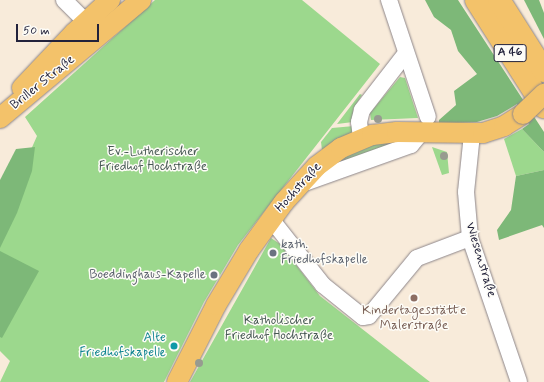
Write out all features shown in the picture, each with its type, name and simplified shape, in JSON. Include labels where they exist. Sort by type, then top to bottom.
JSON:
[{"type":"highway","name":"A 46","points":[[476,0],[544,107]]},
{"type":"highway","name":"A 46","points":[[499,0],[544,71]]},
{"type":"main road","name":"Briller Straße","points":[[0,117],[21,89],[86,22],[110,0]]},
{"type":"main road","name":"Briller Straße","points":[[0,117],[141,0]]},
{"type":"main road","name":"Hochstraße","points":[[177,382],[229,282],[271,219],[298,185],[330,156],[361,138],[425,125],[472,134],[492,131],[523,114],[544,94]]},
{"type":"street","points":[[64,0],[86,22]]},
{"type":"street","points":[[298,185],[411,145],[425,125],[406,53],[389,0]]},
{"type":"street","points":[[361,138],[359,122],[362,110],[406,53]]},
{"type":"street","name":"Wiesenstraße","points":[[472,134],[466,192],[470,238],[519,382]]},
{"type":"street","points":[[271,219],[323,285],[363,317],[369,316],[417,258],[470,238]]},
{"type":"green space","name":"Ev.-Lutherischer Friedhof Hochstraße","points":[[155,0],[302,0],[380,64],[238,245],[204,302],[164,382],[0,382],[10,361],[0,351],[0,220],[37,136],[25,117]]},
{"type":"green space","points":[[425,0],[458,0],[544,132],[544,152],[522,129],[529,124],[517,104],[497,116],[477,122],[439,124],[439,120],[456,105],[454,91],[477,74],[458,51],[451,30],[434,17]]},
{"type":"green space","points":[[524,0],[539,0],[544,13],[544,39]]},
{"type":"green space","points":[[400,77],[405,78],[418,118],[371,120],[370,113]]},
{"type":"green space","points":[[360,94],[362,95],[353,109],[353,122],[337,124]]},
{"type":"green space","points":[[354,126],[353,133],[322,150],[321,142],[332,128]]},
{"type":"green space","points":[[522,129],[544,152],[544,170],[516,176],[504,139]]},
{"type":"green space","points":[[405,142],[334,165],[330,164],[367,145]]},
{"type":"green space","points":[[35,147],[32,171],[17,213],[0,248],[0,180],[16,149]]},
{"type":"green space","points":[[432,147],[447,152],[449,173],[442,175]]},
{"type":"green space","points":[[544,170],[544,228],[542,225],[499,240],[497,230],[511,210],[516,176]]},
{"type":"green space","name":"Katholischer Friedhof Hochstraße","points":[[271,238],[280,244],[320,296],[430,382],[190,382]]},
{"type":"green space","points":[[0,251],[39,271],[2,338],[0,337]]},
{"type":"place","name":"kath. Friedhofskapelle","points":[[273,253]]},
{"type":"place","name":"Boeddinghaus-Kapelle","points":[[214,275]]},
{"type":"place","name":"Kindertagesstätte Malerstraße","points":[[414,298]]},
{"type":"place","name":"Alte Friedhofskapelle","points":[[174,346]]}]
